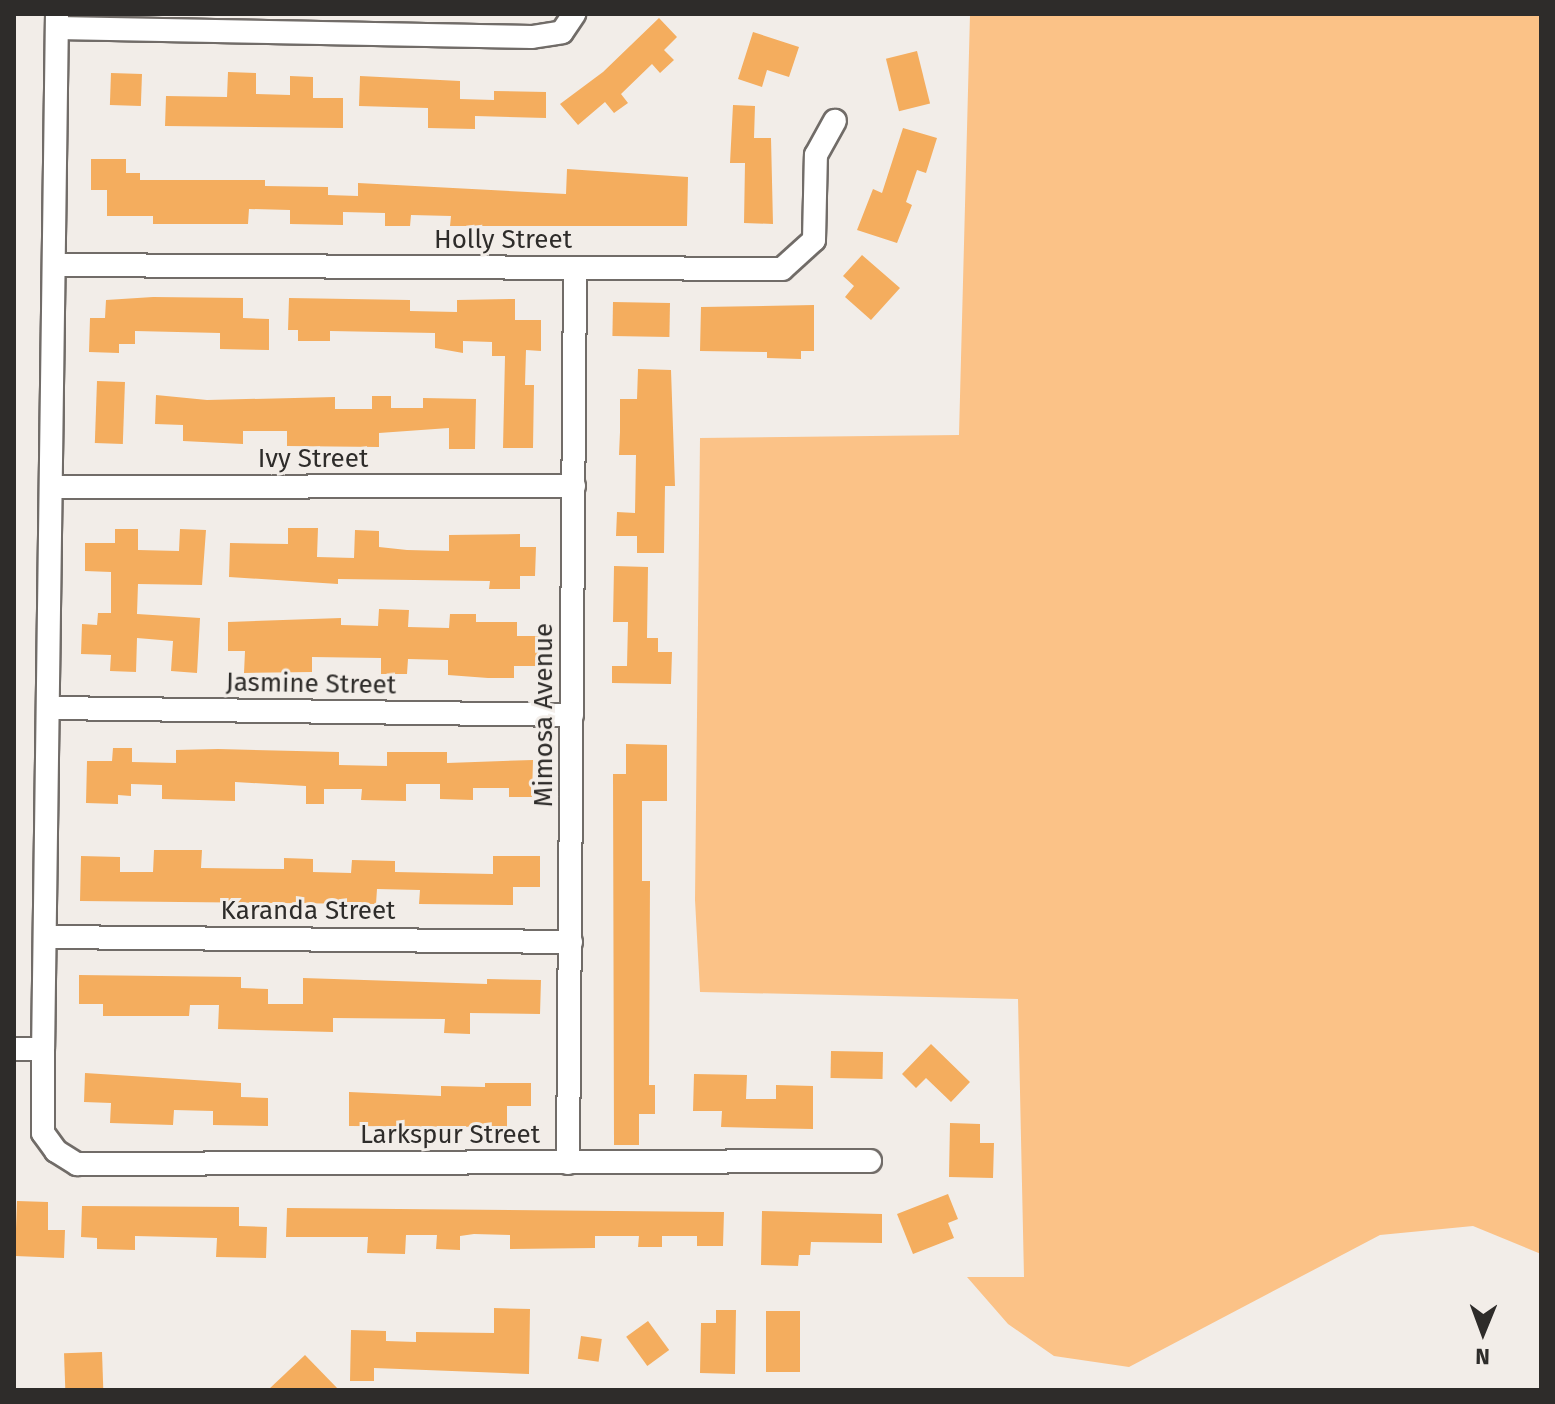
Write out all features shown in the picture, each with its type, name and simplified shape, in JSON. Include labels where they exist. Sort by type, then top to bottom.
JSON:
[{"type":"street","points":[[14,1049],[43,1049],[57,21],[532,37],[562,32],[574,14]]},
{"type":"street","name":"Holly Street","points":[[56,265],[782,269],[814,240],[816,155],[835,121]]},
{"type":"street","name":"Mimosa Avenue","points":[[568,1163],[575,268]]},
{"type":"street","name":"Ivy Street","points":[[51,487],[574,486]]},
{"type":"street","name":"Jasmine Street","points":[[50,708],[572,715]]},
{"type":"street","name":"Karanda Street","points":[[45,937],[571,942]]},
{"type":"street","name":"Larkspur Street","points":[[43,1049],[43,1133],[56,1151],[77,1164],[870,1161]]},
{"type":"shaded area","points":[[970,14],[1541,14],[1541,1254],[1473,1226],[1380,1235],[1129,1367],[1054,1356],[1008,1324],[967,1277],[1024,1277],[1018,999],[700,992],[695,900],[700,438],[959,435]]},
{"type":"building","points":[[659,18],[677,37],[664,50],[674,60],[660,73],[652,64],[621,94],[628,103],[614,113],[605,102],[578,125],[560,104],[603,72]]},
{"type":"building","points":[[753,32],[799,47],[789,77],[767,70],[762,87],[738,79]]},
{"type":"building","points":[[917,51],[930,103],[899,111],[886,59]]},
{"type":"building","points":[[228,72],[256,73],[256,94],[290,95],[290,76],[313,77],[313,98],[343,98],[343,128],[165,126],[166,96],[227,97]]},
{"type":"building","points":[[111,73],[142,74],[141,106],[110,105]]},
{"type":"building","points":[[360,76],[460,81],[460,99],[494,100],[494,91],[546,92],[546,118],[475,116],[475,129],[428,128],[428,108],[359,106]]},
{"type":"building","points":[[733,105],[755,106],[754,138],[771,138],[773,224],[744,223],[745,163],[730,163]]},
{"type":"building","points":[[903,128],[937,138],[926,173],[917,170],[906,202],[912,205],[897,243],[857,230],[873,189],[882,193]]},
{"type":"building","points":[[91,159],[126,159],[126,173],[140,173],[140,180],[265,180],[265,186],[328,187],[328,195],[358,196],[358,183],[566,194],[567,169],[688,177],[687,226],[450,226],[451,216],[411,215],[410,226],[385,226],[385,213],[343,212],[343,225],[290,224],[290,210],[249,209],[248,224],[153,224],[153,216],[107,216],[107,190],[91,190]]},
{"type":"building","points":[[862,255],[900,288],[871,320],[845,297],[854,286],[843,276]]},
{"type":"building","points":[[243,298],[243,318],[269,319],[269,350],[220,349],[220,333],[135,331],[135,344],[119,344],[119,353],[89,352],[90,318],[105,318],[106,300]]},
{"type":"building","points":[[289,298],[410,300],[410,311],[457,312],[457,300],[515,299],[515,320],[541,320],[541,351],[526,350],[525,385],[534,385],[533,448],[503,448],[505,356],[492,356],[492,342],[463,341],[463,353],[435,348],[435,333],[330,331],[330,341],[298,341],[298,330],[288,330]]},
{"type":"building","points":[[613,302],[670,303],[669,337],[612,336]]},
{"type":"building","points":[[814,305],[814,351],[801,351],[801,359],[767,358],[767,352],[700,351],[701,307]]},
{"type":"building","points":[[638,369],[671,370],[675,486],[665,486],[664,553],[637,553],[637,536],[616,536],[617,512],[635,513],[636,455],[619,455],[620,399],[637,399]]},
{"type":"building","points":[[97,381],[125,382],[123,444],[95,443]]},
{"type":"building","points":[[156,395],[207,400],[335,397],[335,409],[372,409],[372,396],[391,396],[391,408],[423,408],[423,398],[476,399],[475,449],[449,449],[449,428],[379,433],[379,447],[287,446],[287,431],[243,431],[243,444],[183,441],[183,425],[155,424]]},
{"type":"building","points":[[288,528],[318,528],[317,557],[354,558],[355,530],[379,531],[379,547],[407,550],[449,551],[449,535],[520,534],[520,547],[536,547],[535,576],[520,576],[520,589],[489,589],[490,581],[338,579],[338,584],[229,577],[230,543],[288,544]]},
{"type":"building","points":[[115,529],[138,529],[138,550],[179,551],[180,529],[206,530],[202,585],[138,584],[137,614],[200,618],[197,673],[171,671],[173,641],[137,638],[136,672],[110,671],[111,655],[81,654],[82,624],[97,625],[98,613],[111,613],[111,572],[85,571],[85,543],[115,543]]},
{"type":"building","points":[[614,566],[648,567],[647,638],[658,638],[658,652],[672,652],[671,684],[612,683],[612,666],[627,666],[628,622],[613,622]]},
{"type":"building","points":[[379,609],[409,610],[408,627],[449,628],[450,614],[476,614],[476,622],[517,622],[517,636],[544,636],[544,666],[514,666],[514,678],[488,678],[448,675],[448,660],[408,659],[407,674],[381,674],[381,658],[312,657],[312,672],[244,673],[245,651],[228,651],[228,622],[341,618],[341,625],[378,626]]},
{"type":"building","points":[[626,744],[667,745],[667,801],[642,801],[642,881],[650,881],[649,1085],[655,1085],[655,1114],[639,1114],[639,1145],[614,1145],[613,774],[626,774]]},
{"type":"building","points":[[113,748],[132,748],[132,762],[176,763],[176,750],[218,749],[339,752],[339,765],[387,766],[387,752],[447,752],[447,763],[533,760],[532,797],[509,797],[509,788],[473,788],[473,800],[440,799],[440,784],[406,784],[406,801],[361,800],[362,789],[324,789],[324,804],[306,804],[306,786],[235,782],[235,801],[162,799],[162,785],[131,784],[131,796],[118,795],[118,804],[86,803],[87,761],[112,761]]},
{"type":"building","points":[[154,850],[202,850],[201,868],[284,869],[284,858],[313,859],[313,872],[351,873],[352,860],[395,861],[395,872],[493,874],[493,856],[540,856],[540,887],[513,887],[513,905],[419,904],[420,890],[377,889],[376,904],[80,901],[81,856],[120,857],[120,872],[153,872]]},
{"type":"building","points":[[79,975],[241,977],[241,988],[268,989],[268,1004],[303,1004],[303,978],[487,984],[487,979],[541,980],[540,1014],[470,1013],[470,1034],[444,1033],[445,1019],[333,1018],[333,1032],[218,1029],[219,1005],[190,1005],[189,1016],[103,1016],[103,1004],[79,1004]]},
{"type":"building","points":[[931,1044],[970,1082],[951,1102],[926,1078],[916,1088],[902,1074]]},
{"type":"building","points":[[831,1051],[883,1052],[883,1079],[831,1078]]},
{"type":"building","points":[[85,1073],[241,1083],[241,1097],[268,1098],[268,1126],[213,1125],[213,1111],[174,1110],[173,1125],[110,1123],[111,1103],[84,1102]]},
{"type":"building","points":[[694,1074],[747,1075],[746,1099],[776,1099],[776,1085],[813,1086],[813,1129],[721,1127],[722,1111],[693,1111]]},
{"type":"building","points":[[485,1083],[531,1083],[531,1106],[507,1106],[507,1127],[349,1126],[349,1092],[441,1096],[441,1086],[485,1087]]},
{"type":"building","points":[[950,1123],[980,1124],[980,1143],[994,1143],[993,1178],[949,1177]]},
{"type":"building","points":[[948,1194],[958,1219],[948,1223],[954,1238],[913,1254],[897,1214]]},
{"type":"building","points":[[17,1201],[48,1202],[48,1230],[65,1230],[64,1258],[15,1256]]},
{"type":"building","points":[[82,1206],[239,1207],[239,1226],[267,1227],[266,1258],[216,1257],[217,1238],[135,1236],[135,1250],[97,1249],[97,1238],[81,1237]]},
{"type":"building","points":[[287,1208],[724,1212],[723,1246],[697,1246],[697,1236],[662,1236],[662,1247],[638,1247],[639,1236],[595,1236],[595,1248],[510,1249],[510,1235],[474,1234],[460,1236],[460,1250],[436,1249],[437,1235],[406,1235],[405,1254],[367,1253],[368,1237],[286,1237]]},
{"type":"building","points":[[762,1211],[882,1214],[882,1243],[811,1242],[810,1255],[799,1255],[798,1266],[761,1265]]},
{"type":"building","points":[[494,1308],[530,1309],[529,1374],[374,1368],[374,1381],[350,1381],[351,1330],[386,1331],[386,1341],[416,1342],[416,1332],[494,1333]]},
{"type":"building","points":[[716,1310],[736,1310],[735,1374],[700,1373],[701,1323],[716,1323]]},
{"type":"building","points":[[766,1311],[800,1311],[800,1372],[766,1372]]},
{"type":"building","points":[[648,1321],[669,1350],[647,1366],[626,1337]]},
{"type":"building","points":[[581,1336],[602,1339],[599,1362],[578,1359]]},
{"type":"building","points":[[102,1352],[103,1390],[65,1390],[64,1353]]},
{"type":"building","points":[[305,1355],[339,1390],[268,1390]]}]
